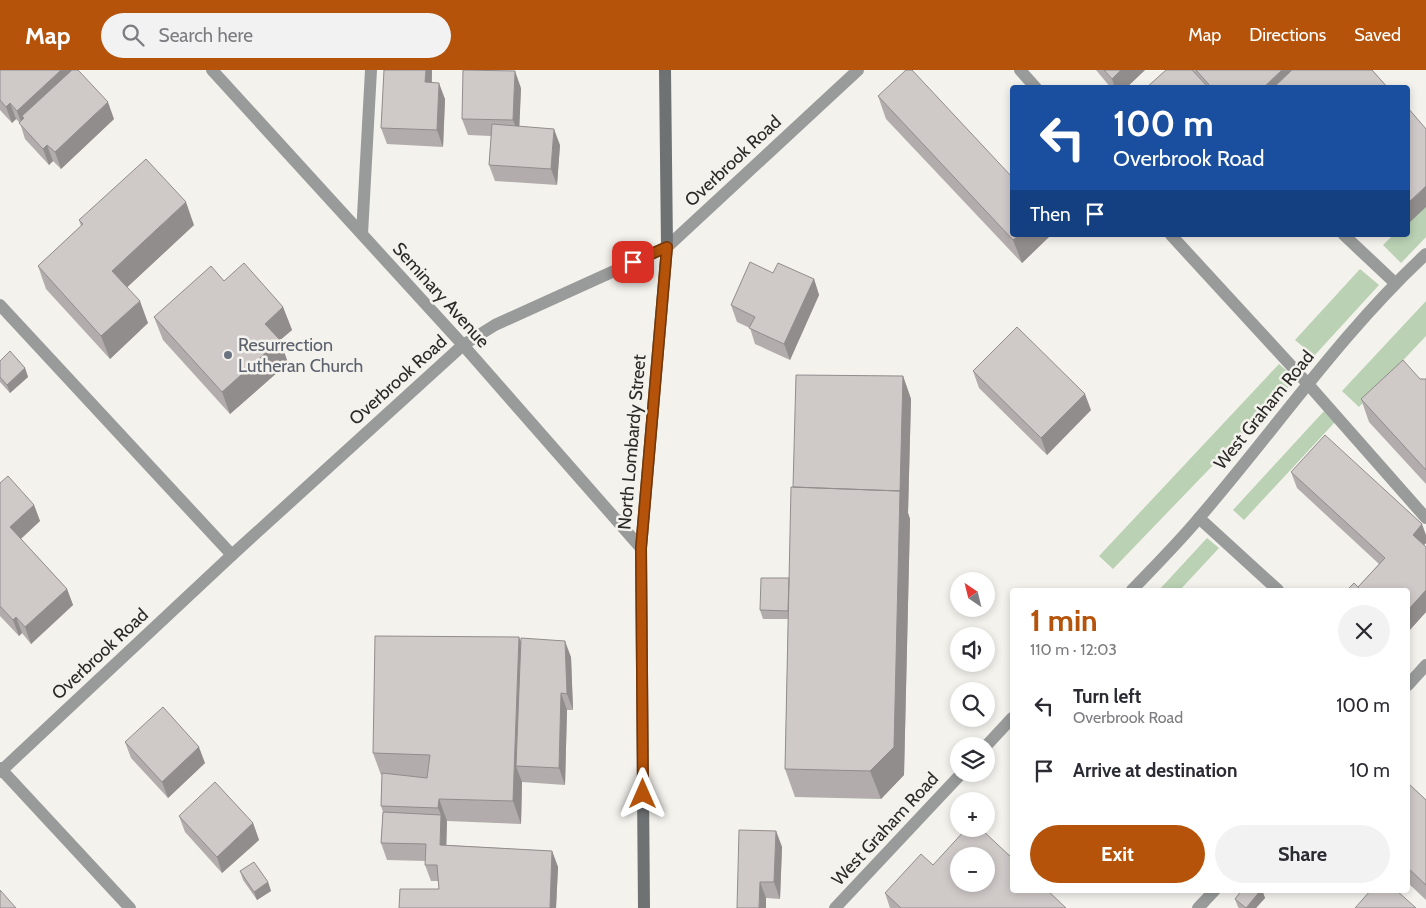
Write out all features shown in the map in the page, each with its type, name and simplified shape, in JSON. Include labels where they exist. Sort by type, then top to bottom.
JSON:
[{"type":"main road","name":"North Lombardy Street","points":[[644,908],[641,548],[667,247],[665,70]]},
{"type":"street","name":"Seminary Avenue","points":[[212,70],[463,344],[641,548]]},
{"type":"street","points":[[362,234],[371,70]]},
{"type":"street","name":"Overbrook Road","points":[[1,770],[463,344],[495,324],[667,247],[858,70]]},
{"type":"street","points":[[1020,70],[1033,85]]},
{"type":"street","points":[[1173,237],[1307,383],[1426,518]]},
{"type":"street","points":[[1346,237],[1395,283]]},
{"type":"street","name":"West Graham Road","points":[[1134,588],[1199,518],[1307,383],[1395,283],[1426,254]]},
{"type":"street","points":[[0,305],[232,555]]},
{"type":"street","points":[[1199,518],[1276,588]]},
{"type":"street","points":[[1410,682],[1426,665]]},
{"type":"street","points":[[994,737],[1010,720]]},
{"type":"street","points":[[1,770],[130,908]]},
{"type":"street","name":"West Graham Road","points":[[835,908],[953,782]]},
{"type":"street","points":[[1198,908],[1212,893]]},
{"type":"green space","points":[[1426,201],[1426,237],[1401,263],[1383,245],[1391,237],[1410,237],[1410,218]]},
{"type":"green space","points":[[1360,269],[1379,285],[1314,356],[1295,340]]},
{"type":"green space","points":[[1426,301],[1426,336],[1359,407],[1342,391]]},
{"type":"green space","points":[[1279,364],[1296,379],[1113,569],[1099,556]]},
{"type":"green space","points":[[1324,411],[1335,422],[1244,520],[1233,510]]},
{"type":"green space","points":[[1207,538],[1219,548],[1182,588],[1161,588]]},
{"type":"building","points":[[0,70],[61,70],[17,111],[10,103],[6,107],[0,100]]},
{"type":"building","points":[[72,70],[78,70],[108,102],[55,152],[47,145],[43,149],[19,123],[24,118],[22,116]]},
{"type":"building","points":[[384,70],[426,70],[425,82],[439,83],[437,130],[381,128]]},
{"type":"building","points":[[463,70],[515,71],[513,120],[462,119]]},
{"type":"building","points":[[906,70],[912,70],[1010,175],[1010,237],[878,96]]},
{"type":"building","points":[[1104,70],[1121,70],[1112,79]]},
{"type":"building","points":[[1166,70],[1192,70],[1206,85],[1149,85]]},
{"type":"building","points":[[1196,70],[1282,70],[1266,85],[1209,85]]},
{"type":"building","points":[[1292,70],[1372,70],[1385,85],[1276,85]]},
{"type":"building","points":[[1410,110],[1426,129],[1426,186],[1410,201]]},
{"type":"building","points":[[492,124],[554,129],[551,169],[489,165]]},
{"type":"building","points":[[146,159],[186,202],[112,271],[140,301],[101,336],[38,266],[83,224],[79,220]]},
{"type":"building","points":[[750,262],[773,273],[778,263],[814,279],[784,344],[749,328],[755,317],[731,305]]},
{"type":"building","name":"Resurrection Lutheran Church","points":[[244,263],[283,307],[265,324],[280,340],[222,392],[154,317],[211,266],[224,281]]},
{"type":"building","points":[[1017,327],[1085,394],[1041,438],[973,371]]},
{"type":"building","points":[[10,351],[25,368],[7,385],[0,377],[0,361]]},
{"type":"building","points":[[1403,360],[1420,379],[1426,379],[1426,470],[1361,399]]},
{"type":"building","points":[[796,375],[903,376],[900,491],[793,487]]},
{"type":"building","points":[[1325,435],[1422,524],[1413,535],[1426,547],[1426,590],[1410,608],[1410,588],[1358,587],[1385,558],[1291,472]]},
{"type":"building","points":[[8,476],[34,505],[10,527],[67,589],[25,627],[16,617],[13,620],[0,606],[0,483]]},
{"type":"building","points":[[791,487],[900,491],[894,747],[870,771],[785,769]]},
{"type":"building","points":[[761,578],[789,578],[788,611],[760,610]]},
{"type":"building","points":[[1354,583],[1359,588],[1349,588]]},
{"type":"building","points":[[375,636],[519,637],[513,801],[439,799],[438,808],[381,806],[382,773],[427,778],[430,755],[373,753]]},
{"type":"building","points":[[521,638],[565,641],[567,694],[561,693],[559,768],[516,766]]},
{"type":"building","points":[[163,707],[199,747],[162,782],[125,742]]},
{"type":"building","points":[[215,782],[253,823],[217,857],[179,816]]},
{"type":"building","points":[[1410,785],[1426,800],[1426,885],[1410,870]]},
{"type":"building","points":[[383,812],[441,815],[440,845],[552,851],[550,908],[399,908],[400,889],[439,889],[437,865],[425,865],[426,844],[381,843]]},
{"type":"building","points":[[739,830],[776,831],[774,882],[760,882],[759,908],[737,908]]},
{"type":"building","points":[[959,837],[990,837],[1010,856],[1010,893],[1050,893],[1066,908],[901,908],[885,893],[921,854],[933,865]]},
{"type":"building","points":[[254,862],[268,882],[254,892],[240,871]]},
{"type":"building","points":[[0,890],[16,908],[0,908]]},
{"type":"building","points":[[1240,893],[1258,893],[1246,908],[1235,899]]},
{"type":"building","points":[[1368,893],[1399,893],[1416,908],[1355,908]]},
{"type":"place","name":"Resurrection Lutheran Church","points":[[228,355]]},
{"type":"route","points":[[633,262],[667,247],[641,548],[643,794]]}]
